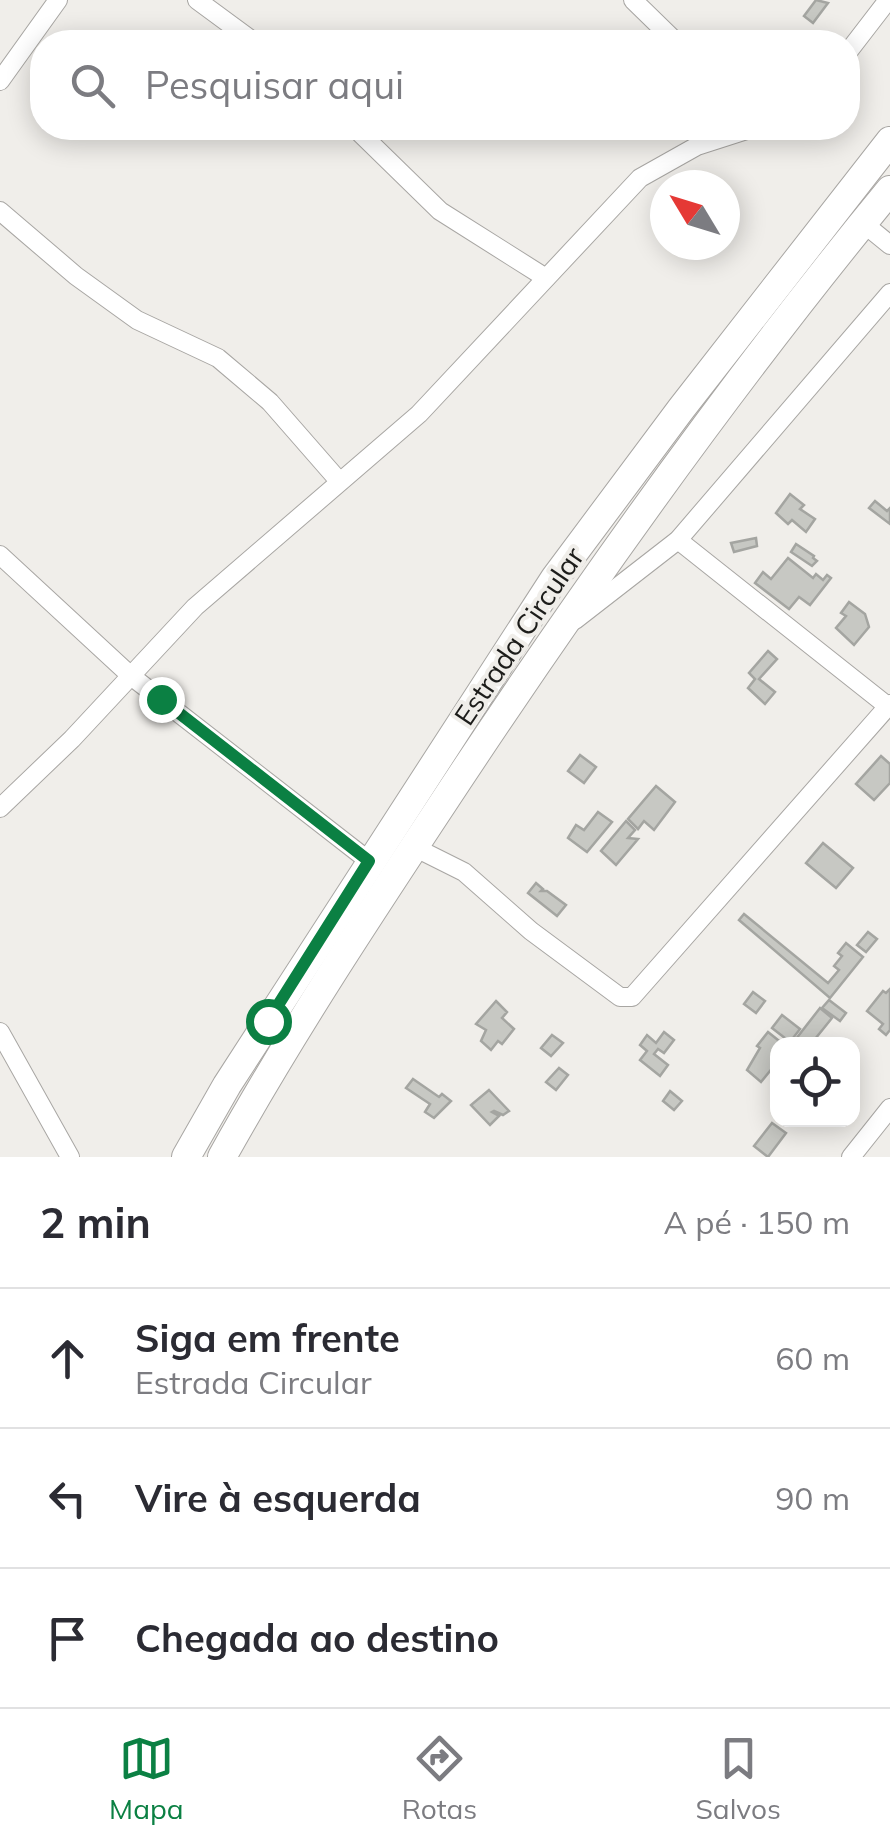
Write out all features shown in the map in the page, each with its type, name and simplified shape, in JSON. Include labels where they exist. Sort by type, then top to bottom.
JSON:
[{"type":"main road","name":"Estrada Circular","points":[[186,1157],[369,861],[555,578],[680,408],[890,142]]},
{"type":"main road","name":"Estrada Circular","points":[[222,1157],[324,984],[554,636],[709,424],[890,190]]},
{"type":"street","points":[[37,30],[58,0]]},
{"type":"street","points":[[197,0],[238,30]]},
{"type":"street","points":[[633,0],[664,30]]},
{"type":"street","points":[[860,36],[888,0]]},
{"type":"street","points":[[0,81],[30,39]]},
{"type":"street","points":[[367,140],[440,211],[546,278]]},
{"type":"street","points":[[0,808],[72,739],[195,607],[418,414],[640,178],[697,146],[716,140]]},
{"type":"street","points":[[0,211],[76,276],[137,320],[218,358],[270,402],[339,481]]},
{"type":"street","points":[[863,223],[890,245]]},
{"type":"street","points":[[554,636],[678,540],[890,293]]},
{"type":"street","points":[[414,847],[464,872],[531,931],[620,997],[632,998],[889,706],[678,540]]},
{"type":"street","points":[[0,555],[131,676],[369,861]]},
{"type":"street","points":[[0,1032],[70,1157]]},
{"type":"street","points":[[851,1157],[890,1108]]},
{"type":"building","points":[[816,0],[828,3],[813,23],[804,16]]},
{"type":"building","points":[[790,494],[804,505],[800,509],[815,519],[806,532],[776,513]]},
{"type":"building","points":[[875,501],[887,511],[890,508],[890,524],[869,508]]},
{"type":"building","points":[[756,538],[757,546],[734,552],[731,543]]},
{"type":"building","points":[[796,544],[814,556],[817,561],[812,566],[791,552]]},
{"type":"building","points":[[788,558],[813,578],[816,574],[823,580],[827,575],[831,578],[810,605],[799,597],[789,609],[755,583],[763,572],[771,579]]},
{"type":"building","points":[[849,602],[865,614],[869,627],[854,645],[836,628],[846,616],[841,613]]},
{"type":"building","points":[[768,651],[777,659],[759,679],[775,692],[765,704],[748,688],[755,679],[749,673]]},
{"type":"building","points":[[580,755],[596,767],[584,783],[568,771]]},
{"type":"building","points":[[881,756],[890,764],[890,783],[874,800],[856,784]]},
{"type":"building","points":[[656,786],[675,802],[654,830],[644,821],[638,829],[628,819]]},
{"type":"building","points":[[598,812],[612,822],[587,852],[568,838],[576,825],[584,830]]},
{"type":"building","points":[[626,821],[635,830],[628,838],[638,839],[616,865],[601,851]]},
{"type":"building","points":[[823,843],[853,868],[836,888],[806,863]]},
{"type":"building","points":[[536,883],[541,891],[566,905],[557,916],[528,893]]},
{"type":"building","points":[[744,914],[828,983],[839,970],[834,966],[846,943],[863,957],[830,998],[739,920]]},
{"type":"building","points":[[868,932],[877,939],[866,952],[857,945]]},
{"type":"building","points":[[890,989],[890,1030],[886,1035],[879,1029],[883,1024],[867,1011],[883,991]]},
{"type":"building","points":[[753,992],[765,1001],[756,1013],[744,1004]]},
{"type":"building","points":[[829,1000],[846,1013],[840,1021],[822,1008]]},
{"type":"building","points":[[496,1001],[507,1012],[502,1018],[514,1029],[491,1050],[481,1041],[486,1030],[476,1024]]},
{"type":"building","points":[[820,1008],[832,1018],[817,1037],[797,1037]]},
{"type":"building","points":[[782,1015],[800,1029],[794,1037],[784,1037],[772,1028]]},
{"type":"building","points":[[664,1032],[674,1040],[664,1053],[658,1049],[654,1054],[668,1065],[660,1076],[640,1060],[647,1051],[640,1045],[647,1035],[656,1043]]},
{"type":"building","points":[[768,1032],[774,1037],[770,1037],[770,1071],[761,1082],[747,1070],[760,1048],[757,1046]]},
{"type":"building","points":[[552,1035],[563,1043],[551,1056],[541,1048]]},
{"type":"building","points":[[559,1068],[568,1075],[556,1090],[546,1082]]},
{"type":"building","points":[[413,1079],[451,1101],[434,1118],[425,1112],[430,1104],[406,1088]]},
{"type":"building","points":[[489,1090],[509,1111],[503,1115],[492,1112],[499,1116],[490,1125],[471,1105]]},
{"type":"building","points":[[670,1091],[682,1101],[674,1110],[663,1101]]},
{"type":"building","points":[[770,1126],[786,1133],[768,1157],[754,1146]]},
{"type":"route","points":[[161,699],[369,861],[268,1021]]}]
